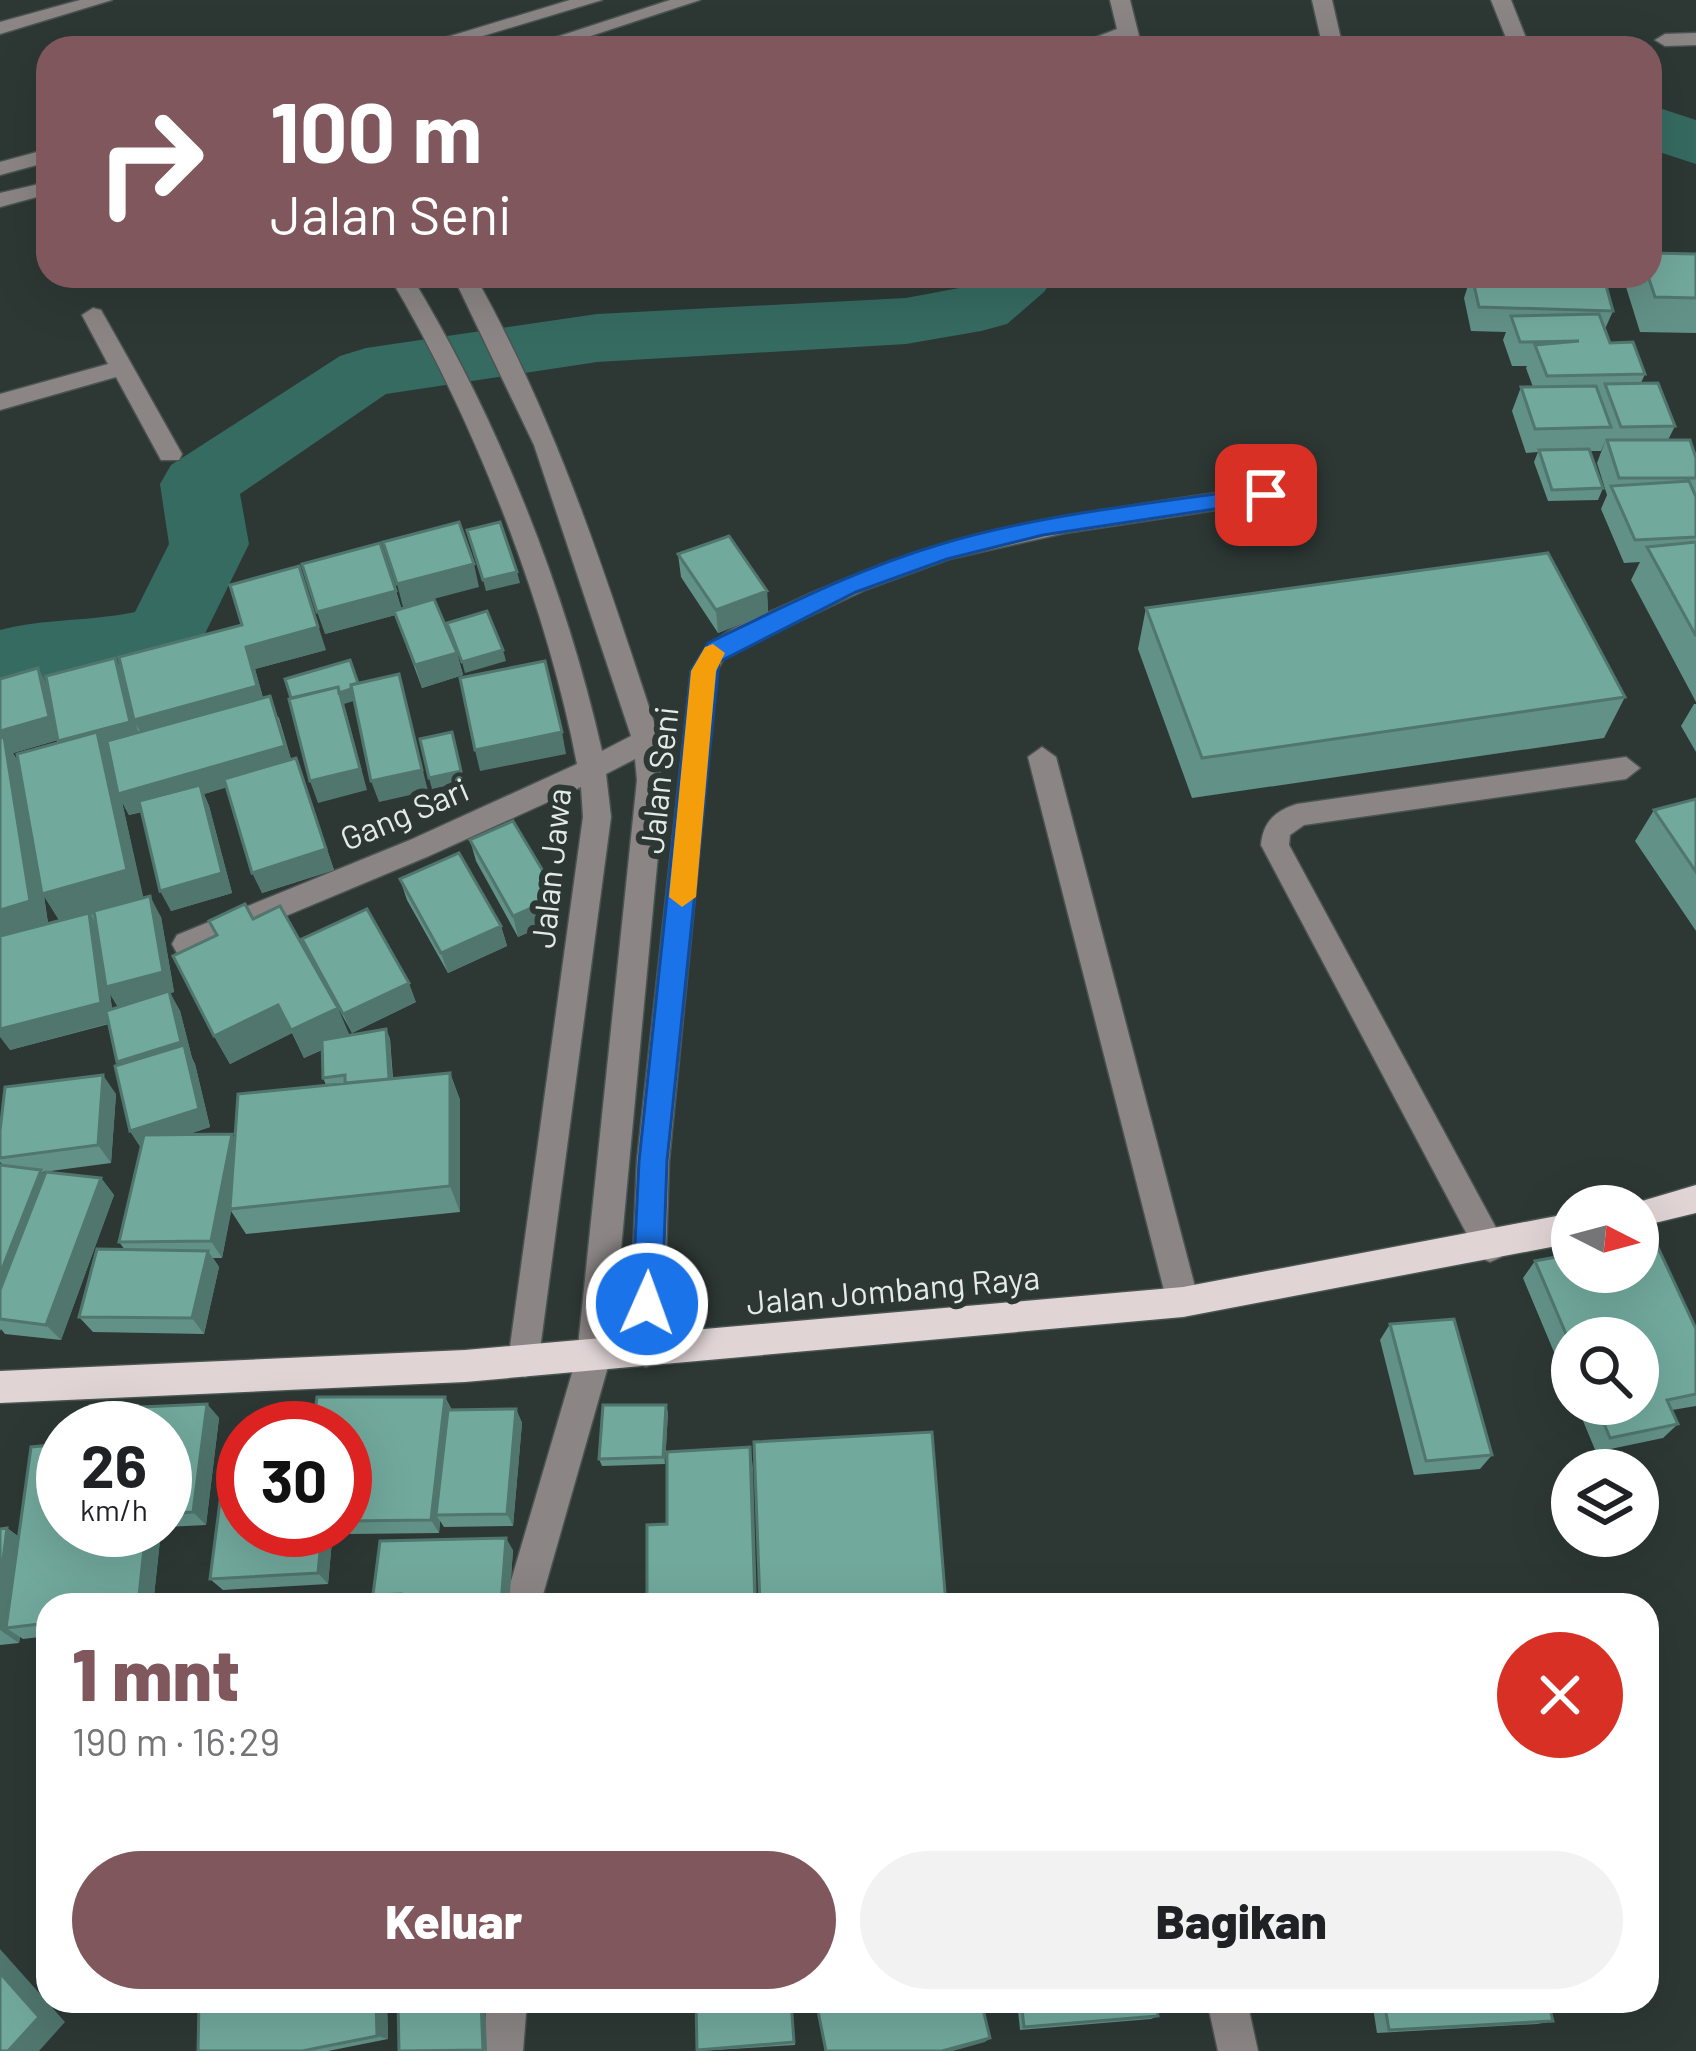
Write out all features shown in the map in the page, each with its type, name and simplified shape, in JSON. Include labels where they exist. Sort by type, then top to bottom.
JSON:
[{"type":"main road","points":[[1659,1208],[1696,1199]]},
{"type":"main road","name":"Jalan Jombang Raya","points":[[0,1387],[525,1361],[1183,1302],[1551,1233]]},
{"type":"street","points":[[0,28],[102,0]]},
{"type":"street","points":[[464,36],[592,0]]},
{"type":"street","points":[[593,36],[691,0]]},
{"type":"street","points":[[1120,0],[1129,36]]},
{"type":"street","points":[[1322,0],[1331,36]]},
{"type":"street","points":[[1501,0],[1515,36]]},
{"type":"street","points":[[1665,40],[1696,39]]},
{"type":"street","points":[[0,169],[36,158]]},
{"type":"street","points":[[0,200],[36,191]]},
{"type":"street","name":"Jalan Jawa","points":[[408,288],[446,347],[472,402],[515,513],[596,768],[597,817],[525,1361]]},
{"type":"street","points":[[471,288],[524,383],[646,740],[651,780],[594,1356],[525,1593]]},
{"type":"street","points":[[93,315],[170,454]]},
{"type":"street","points":[[0,402],[124,367]]},
{"type":"street","points":[[472,402],[524,383]]},
{"type":"street","name":"Jalan Seni","points":[[646,1352],[653,1161],[709,658],[716,650],[848,586],[942,552],[1043,527],[1266,495]]},
{"type":"street","name":"Gang Sari","points":[[187,944],[596,768],[646,740]]},
{"type":"street","points":[[1042,757],[1183,1302]]},
{"type":"street","points":[[1490,1247],[1275,845],[1276,830],[1297,815],[1626,768]]},
{"type":"street","points":[[503,2051],[506,2013]]},
{"type":"street","points":[[1230,2013],[1238,2051]]},
{"type":"building","points":[[1662,253],[1696,254],[1696,298],[1655,297],[1652,288],[1662,288]]},
{"type":"building","points":[[1475,288],[1607,288],[1613,311],[1479,307]]},
{"type":"building","points":[[1599,314],[1610,343],[1633,342],[1645,374],[1547,376],[1535,345],[1579,341],[1520,342],[1511,316]]},
{"type":"building","points":[[1658,383],[1675,426],[1621,427],[1605,384]]},
{"type":"building","points":[[1596,386],[1611,427],[1535,429],[1521,387]]},
{"type":"building","points":[[1607,440],[1690,440],[1696,478],[1619,478]]},
{"type":"building","points":[[1589,449],[1603,488],[1552,490],[1539,450]]},
{"type":"building","points":[[1689,481],[1696,497],[1696,537],[1635,540],[1611,486]]},
{"type":"building","points":[[459,522],[474,564],[397,584],[383,542]]},
{"type":"building","points":[[500,522],[517,572],[483,580],[467,530]]},
{"type":"building","points":[[729,536],[767,591],[716,610],[678,554]]},
{"type":"building","points":[[1696,542],[1696,636],[1647,547]]},
{"type":"building","points":[[380,543],[396,591],[317,612],[302,564]]},
{"type":"building","points":[[1548,553],[1625,697],[1202,758],[1146,608]]},
{"type":"building","points":[[299,566],[318,627],[246,647],[257,686],[134,720],[119,657],[242,625],[230,585]]},
{"type":"building","points":[[434,599],[457,653],[415,665],[394,611]]},
{"type":"building","points":[[487,611],[503,650],[462,662],[447,623]]},
{"type":"building","points":[[115,658],[130,722],[58,741],[46,676]]},
{"type":"building","points":[[350,660],[358,683],[351,689],[339,693],[338,687],[291,698],[285,679]]},
{"type":"building","points":[[545,661],[562,732],[475,750],[460,678]]},
{"type":"building","points":[[38,668],[49,717],[0,731],[0,679]]},
{"type":"building","points":[[399,674],[422,770],[371,781],[351,685]]},
{"type":"building","points":[[338,687],[360,769],[310,781],[289,699]]},
{"type":"building","points":[[270,696],[285,746],[118,794],[107,741]]},
{"type":"building","points":[[97,732],[127,870],[42,894],[17,754]]},
{"type":"building","points":[[452,732],[461,771],[429,778],[420,739]]},
{"type":"building","points":[[4,737],[30,901],[0,910],[0,738]]},
{"type":"building","points":[[296,758],[326,849],[252,873],[224,779]]},
{"type":"building","points":[[200,785],[222,873],[160,891],[139,801]]},
{"type":"building","points":[[1696,799],[1696,872],[1654,810]]},
{"type":"building","points":[[513,821],[558,896],[513,916],[470,840]]},
{"type":"building","points":[[459,853],[501,926],[441,953],[400,879]]},
{"type":"building","points":[[150,896],[163,972],[106,987],[94,911]]},
{"type":"building","points":[[245,904],[253,919],[280,906],[338,1008],[291,1030],[278,1005],[214,1036],[173,956],[217,935],[209,921]]},
{"type":"building","points":[[367,909],[409,983],[343,1014],[302,939]]},
{"type":"building","points":[[89,913],[101,1003],[0,1029],[0,936]]},
{"type":"building","points":[[169,991],[181,1042],[117,1062],[106,1011]]},
{"type":"building","points":[[386,1029],[389,1079],[345,1083],[345,1075],[323,1078],[322,1040]]},
{"type":"building","points":[[184,1045],[199,1109],[130,1131],[115,1066]]},
{"type":"building","points":[[450,1073],[450,1186],[230,1209],[238,1094]]},
{"type":"building","points":[[103,1075],[98,1145],[0,1158],[5,1087]]},
{"type":"building","points":[[232,1134],[211,1241],[119,1242],[144,1135]]},
{"type":"building","points":[[0,1165],[41,1170],[0,1274]]},
{"type":"building","points":[[46,1172],[101,1178],[46,1325],[0,1319],[0,1290]]},
{"type":"building","points":[[97,1249],[208,1251],[192,1318],[79,1317]]},
{"type":"building","points":[[1659,1250],[1696,1329],[1696,1394],[1667,1400],[1678,1424],[1610,1438],[1605,1425],[1659,1425],[1659,1317],[1559,1317],[1535,1261],[1551,1258],[1551,1293],[1659,1293]]},
{"type":"building","points":[[1454,1319],[1492,1455],[1426,1461],[1390,1324]]},
{"type":"building","points":[[317,1397],[445,1397],[431,1520],[372,1521],[372,1401],[316,1401]]},
{"type":"building","points":[[207,1404],[192,1512],[192,1405]]},
{"type":"building","points":[[603,1405],[666,1405],[663,1457],[599,1459]]},
{"type":"building","points":[[516,1409],[507,1514],[436,1515],[448,1410]]},
{"type":"building","points":[[932,1432],[945,1593],[760,1593],[754,1442]]},
{"type":"building","points":[[31,1447],[36,1447],[36,1557],[143,1557],[139,1593],[36,1593],[36,1624],[6,1628]]},
{"type":"building","points":[[750,1447],[755,1593],[647,1593],[647,1525],[667,1524],[667,1452]]},
{"type":"building","points":[[7,1528],[0,1583],[0,1529]]},
{"type":"building","points":[[216,1532],[216,1557],[319,1557],[318,1573],[210,1579]]},
{"type":"building","points":[[506,1538],[502,1593],[373,1593],[380,1541]]},
{"type":"building","points":[[0,1973],[39,2017],[8,2051],[0,2051]]},
{"type":"building","points":[[199,2013],[376,2013],[377,2036],[302,2051],[198,2051]]},
{"type":"building","points":[[398,2013],[481,2013],[483,2050],[399,2051]]},
{"type":"building","points":[[696,2013],[792,2013],[794,2042],[697,2050]]},
{"type":"building","points":[[818,2013],[984,2013],[990,2038],[942,2051],[826,2051]]},
{"type":"building","points":[[1022,2013],[1158,2016],[1024,2027]]},
{"type":"building","points":[[1386,2013],[1551,2013],[1553,2021],[1389,2030]]},
{"type":"waterway","points":[[1662,130],[1696,144]]},
{"type":"waterway","points":[[0,661],[39,651],[84,654],[164,636],[209,544],[199,484],[366,373],[597,338],[906,321],[981,308],[1005,288]]},
{"type":"slow traffic","points":[[682,897],[704,671],[713,653]]},
{"type":"route","points":[[647,1304],[653,1161],[709,658],[716,650],[848,586],[942,552],[1043,527],[1266,495]]}]
